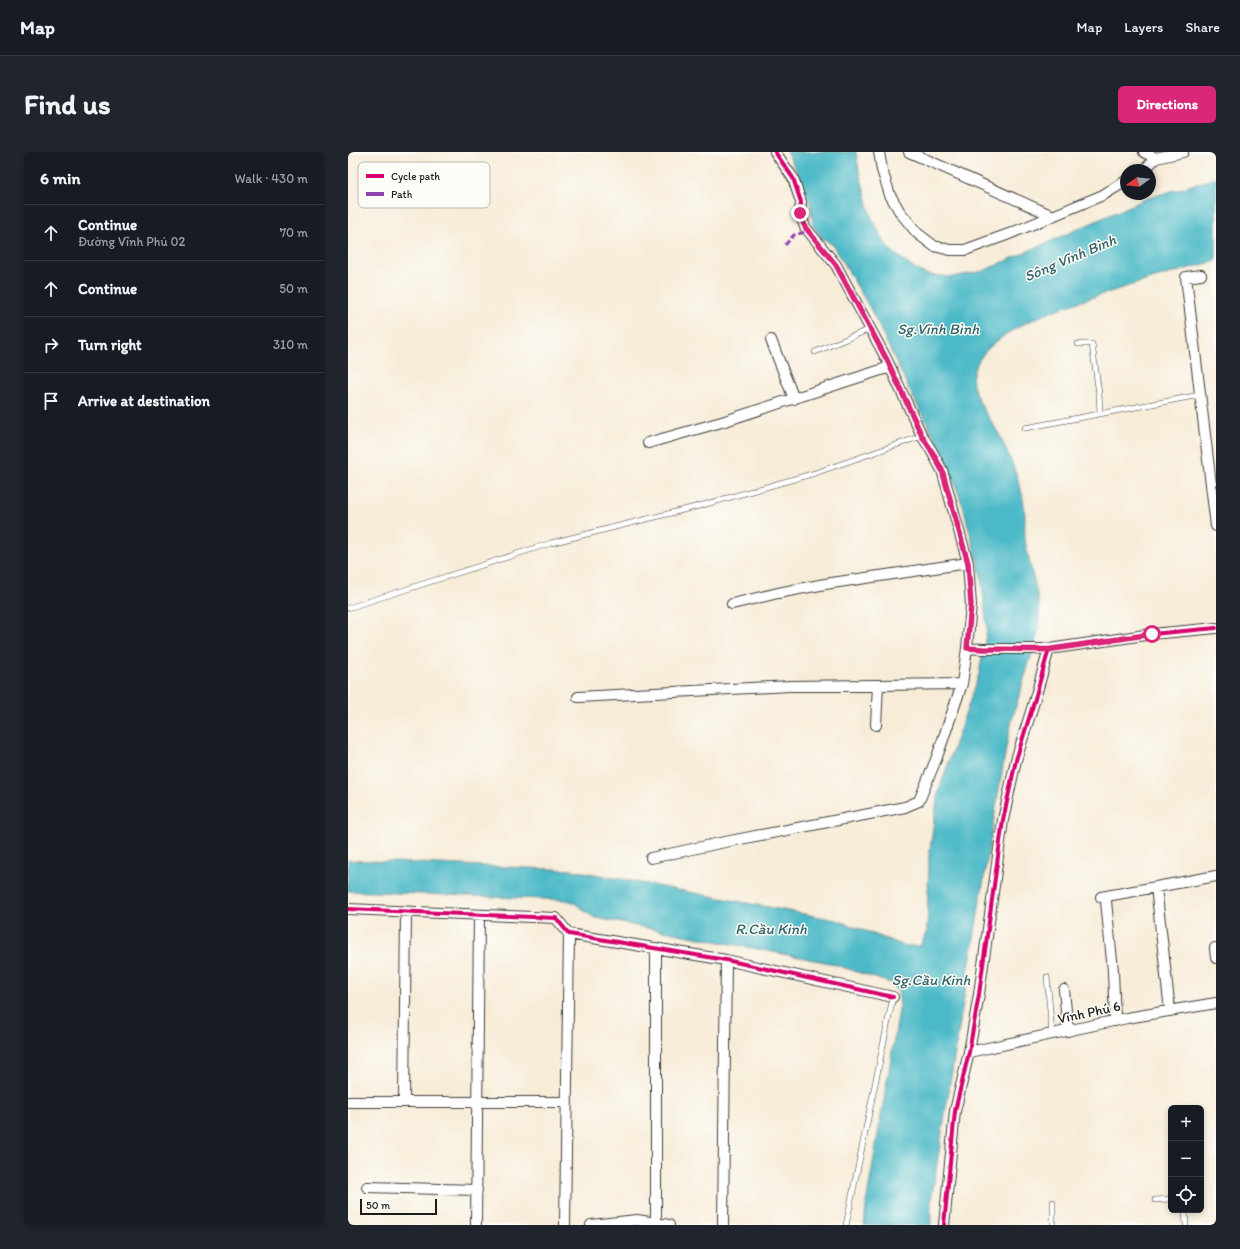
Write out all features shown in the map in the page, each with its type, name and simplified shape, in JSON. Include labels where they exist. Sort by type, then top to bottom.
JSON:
[{"type":"street","points":[[651,858],[720,843],[905,808],[919,801],[937,757],[962,684],[971,605],[968,563],[942,470],[922,436],[890,367],[836,265],[805,227],[800,213],[801,202],[793,178],[775,152]]},
{"type":"street","points":[[879,152],[882,170],[890,194],[900,212],[917,233],[934,246],[950,250],[965,250],[1009,234],[1103,195],[1120,185]]},
{"type":"street","points":[[910,152],[1053,216]]},
{"type":"street","points":[[1144,152],[1156,158]]},
{"type":"street","points":[[1150,164],[1156,158],[1183,152]]},
{"type":"street","points":[[1201,275],[1186,277],[1216,526]]},
{"type":"street","points":[[771,340],[794,399]]},
{"type":"street","points":[[648,444],[725,421],[890,367]]},
{"type":"street","points":[[732,604],[825,584],[968,563]]},
{"type":"street","points":[[967,648],[1045,649],[1152,634],[1216,628]]},
{"type":"street","points":[[944,1225],[955,1111],[969,1052],[979,994],[1003,820],[1016,760],[1045,649]]},
{"type":"street","points":[[578,697],[790,686],[962,684]]},
{"type":"street","points":[[876,725],[878,685]]},
{"type":"street","points":[[1115,1021],[1113,971],[1104,899],[1156,887],[1216,876]]},
{"type":"street","points":[[1156,887],[1170,1011]]},
{"type":"street","points":[[348,910],[556,918],[569,934],[565,1225]]},
{"type":"street","points":[[404,1102],[406,912]]},
{"type":"street","points":[[476,1225],[478,915]]},
{"type":"street","points":[[569,934],[726,960],[893,997]]},
{"type":"street","points":[[656,948],[656,1223]]},
{"type":"street","points":[[723,1225],[726,960]]},
{"type":"street","points":[[1064,990],[1068,1031]]},
{"type":"street","name":"Vĩnh Phú 6","points":[[969,1052],[1115,1021],[1216,1003]]},
{"type":"street","points":[[348,1102],[567,1102]]},
{"type":"street","points":[[367,1187],[477,1190]]},
{"type":"street","points":[[591,1225],[637,1220],[669,1225]]},
{"type":"lane","points":[[815,352],[870,329]]},
{"type":"lane","points":[[1078,344],[1092,344],[1099,394],[1100,414]]},
{"type":"lane","points":[[1025,428],[1200,395]]},
{"type":"lane","points":[[348,608],[551,543],[703,505],[815,473],[922,436]]},
{"type":"lane","points":[[1047,977],[1052,1034]]},
{"type":"lane","points":[[846,1225],[893,997]]},
{"type":"lane","points":[[1155,1200],[1168,1199]]},
{"type":"lane","points":[[1053,1225],[1054,1202]]},
{"type":"lane","points":[[1185,1213],[1186,1225]]},
{"type":"water","points":[[787,152],[856,152],[859,171],[872,219],[888,248],[913,268],[928,275],[952,277],[983,271],[1143,200],[1156,200],[1156,196],[1216,178],[1216,261],[1096,296],[1034,319],[1014,329],[997,341],[983,355],[974,370],[972,378],[976,395],[1000,436],[1015,470],[1023,496],[1025,509],[1025,539],[1037,593],[1039,618],[1038,632],[1008,737],[931,1201],[931,1225],[864,1225],[867,1198],[900,1005],[898,991],[890,983],[830,963],[596,918],[574,903],[566,900],[348,891],[348,860],[573,870],[836,920],[905,946],[920,946],[927,931],[929,856],[938,793],[979,674],[987,629],[981,576],[963,506],[943,453],[913,397],[871,310],[833,245],[821,237],[812,225],[811,207],[800,178]]},
{"type":"marked path","points":[[785,245],[794,235],[809,231]]},
{"type":"cycle path","points":[[775,152],[793,178],[801,202],[800,213],[805,227],[836,265],[887,360],[922,436],[942,470],[968,563],[971,605],[967,648],[1049,649],[1152,634],[1216,628]]},
{"type":"cycle path","points":[[944,1225],[955,1111],[969,1052],[979,994],[1003,820],[1016,760],[1049,649]]},
{"type":"cycle path","points":[[348,909],[556,918],[569,934],[726,960],[893,997]]},
{"type":"route","points":[[800,213],[805,227],[836,265],[887,360],[922,436],[942,470],[968,563],[971,605],[967,648],[1049,650],[1152,634]]},
{"type":"water label","name":"Sông Vĩnh Bình","points":[[1070,258]]},
{"type":"water label","name":"Sg.Vĩnh Bình","points":[[938,329]]},
{"type":"water label","name":"R.Cầu Kinh","points":[[771,929]]},
{"type":"water label","name":"Sg.Cầu Kinh","points":[[931,980]]}]
